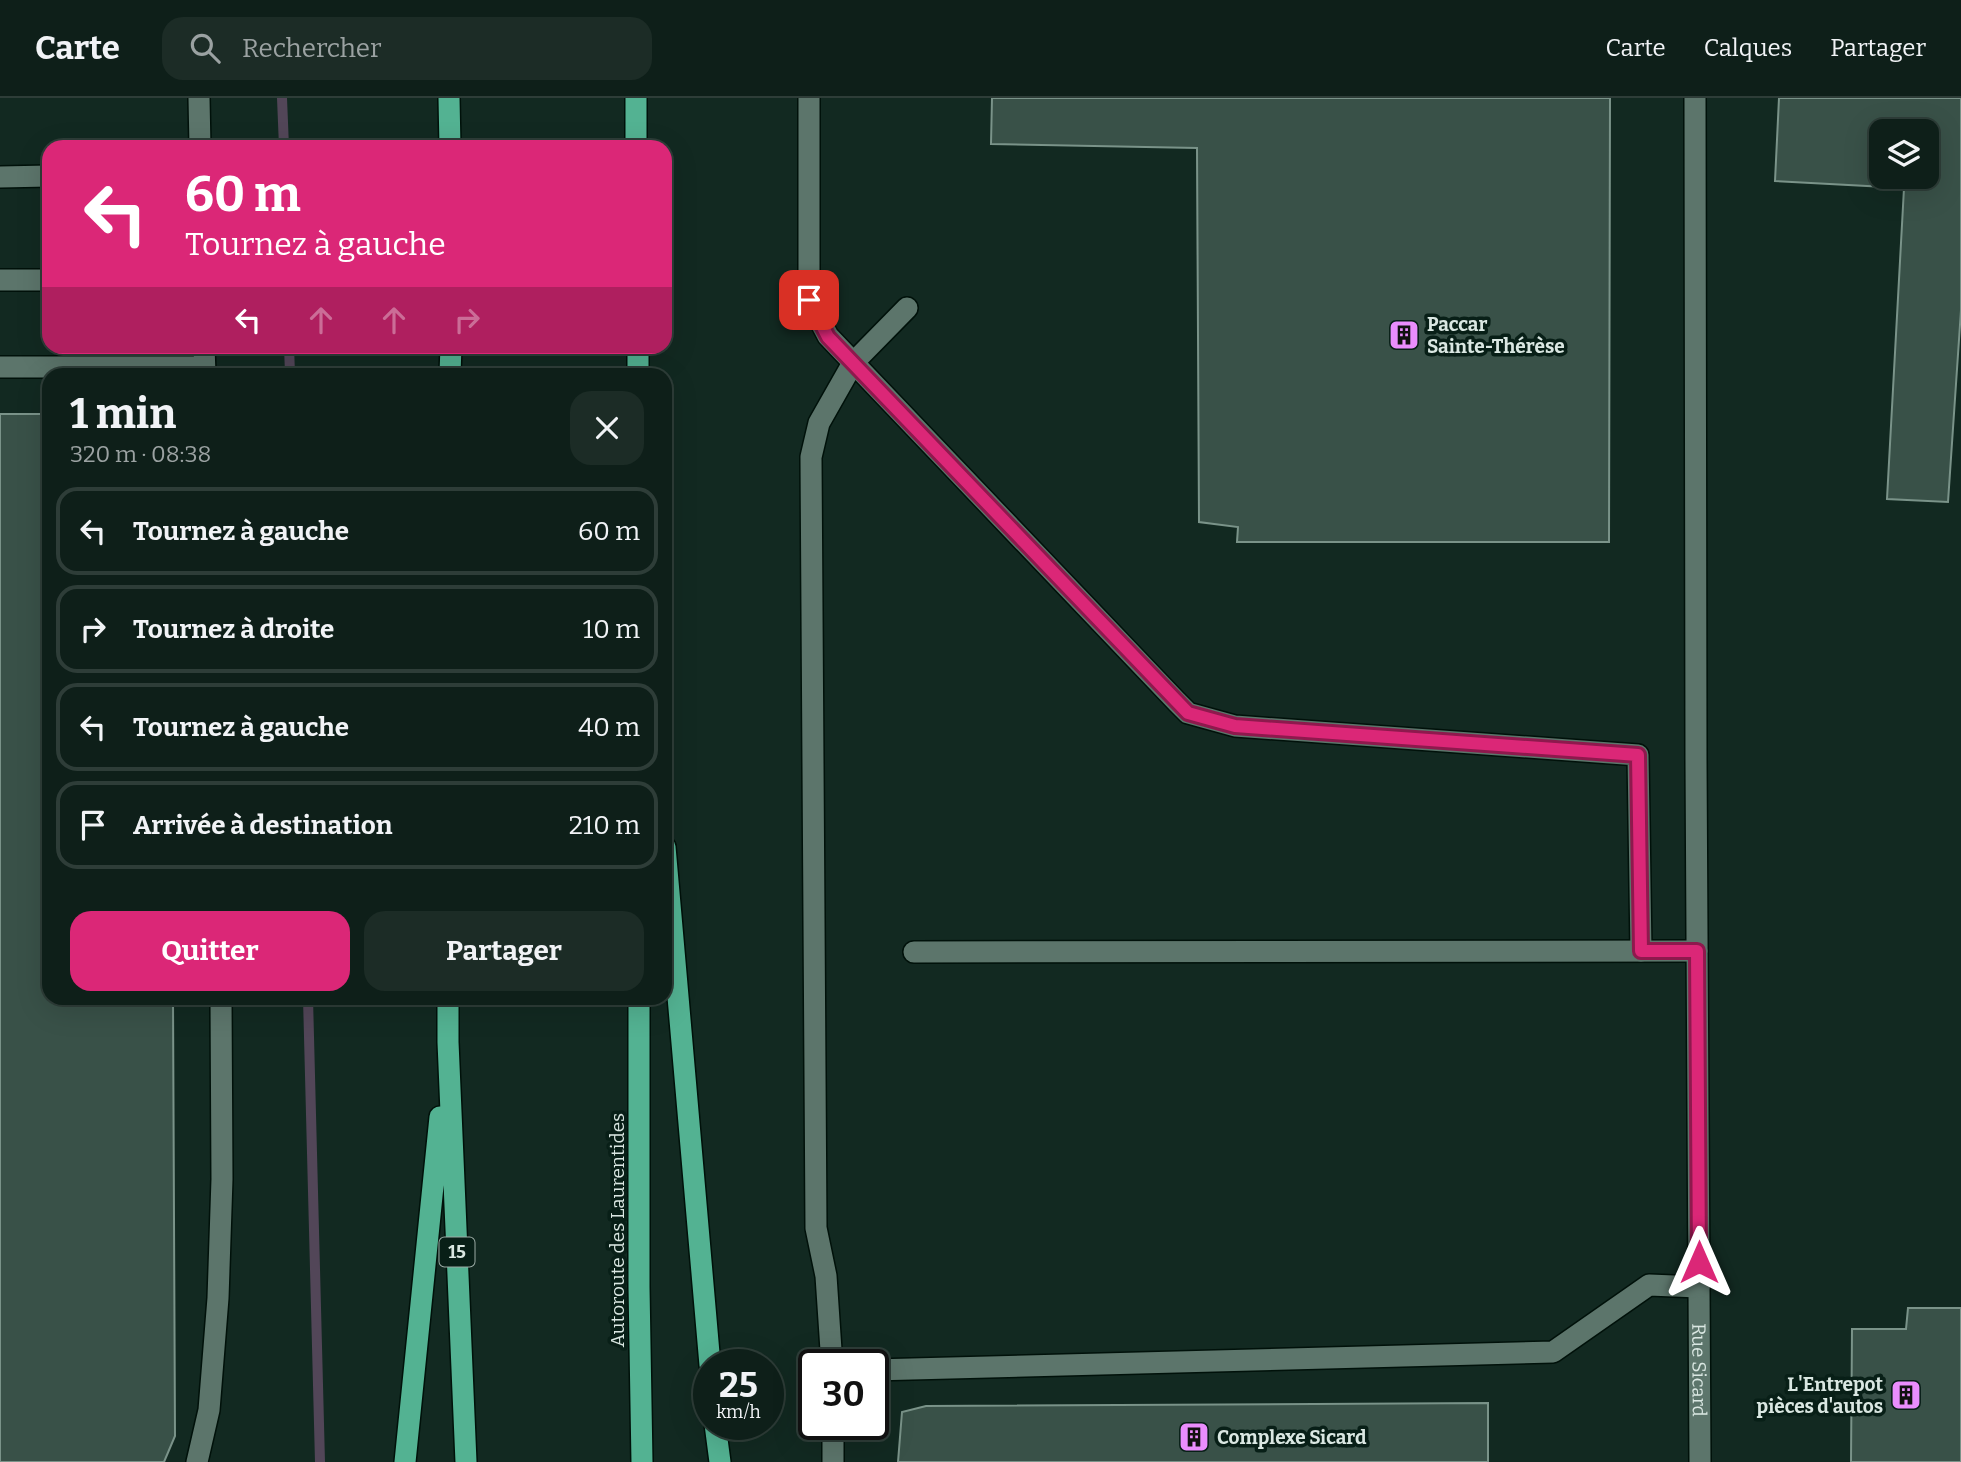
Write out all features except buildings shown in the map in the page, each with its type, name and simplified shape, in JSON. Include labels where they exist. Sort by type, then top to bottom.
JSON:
[{"type":"highway","points":[[449,98],[450,140]]},
{"type":"highway","points":[[636,98],[636,140]]},
{"type":"highway","points":[[672,928],[709,1349]]},
{"type":"highway","name":"15","points":[[448,1005],[466,1462]]},
{"type":"highway","name":"Autoroute des Laurentides","points":[[639,1005],[642,1462]]},
{"type":"highway","points":[[405,1462],[448,1042]]},
{"type":"highway","points":[[717,1440],[720,1462]]},
{"type":"street","points":[[199,98],[200,140]]},
{"type":"street","points":[[809,98],[809,300],[828,337],[1188,713],[1235,726],[1638,755],[1641,951]]},
{"type":"street","name":"Rue Sicard","points":[[1695,98],[1700,1462]]},
{"type":"street","points":[[0,177],[42,176]]},
{"type":"street","points":[[0,280],[42,280]]},
{"type":"street","points":[[831,1349],[826,1276],[816,1228],[811,457],[819,423],[853,363],[907,308]]},
{"type":"street","points":[[0,368],[204,363]]},
{"type":"street","points":[[914,952],[1697,951]]},
{"type":"street","points":[[197,1462],[209,1410],[218,1298],[222,1179],[221,1005]]},
{"type":"street","points":[[889,1370],[1553,1352],[1649,1285],[1699,1287]]},
{"type":"street","points":[[833,1440],[833,1462]]},
{"type":"waterway","points":[[282,98],[284,140]]},
{"type":"waterway","points":[[289,354],[290,368]]},
{"type":"waterway","points":[[308,1005],[320,1462]]},
{"type":"place","name":"Paccar Sainte-Thérèse","points":[[1404,335]]},
{"type":"place","name":"L'Entrepot pièces d'autos","points":[[1906,1395]]},
{"type":"place","name":"Complexe Sicard","points":[[1194,1437]]},
{"type":"route","points":[[809,300],[828,337],[1188,713],[1235,726],[1638,755],[1641,951],[1697,951],[1699,1262]]}]
